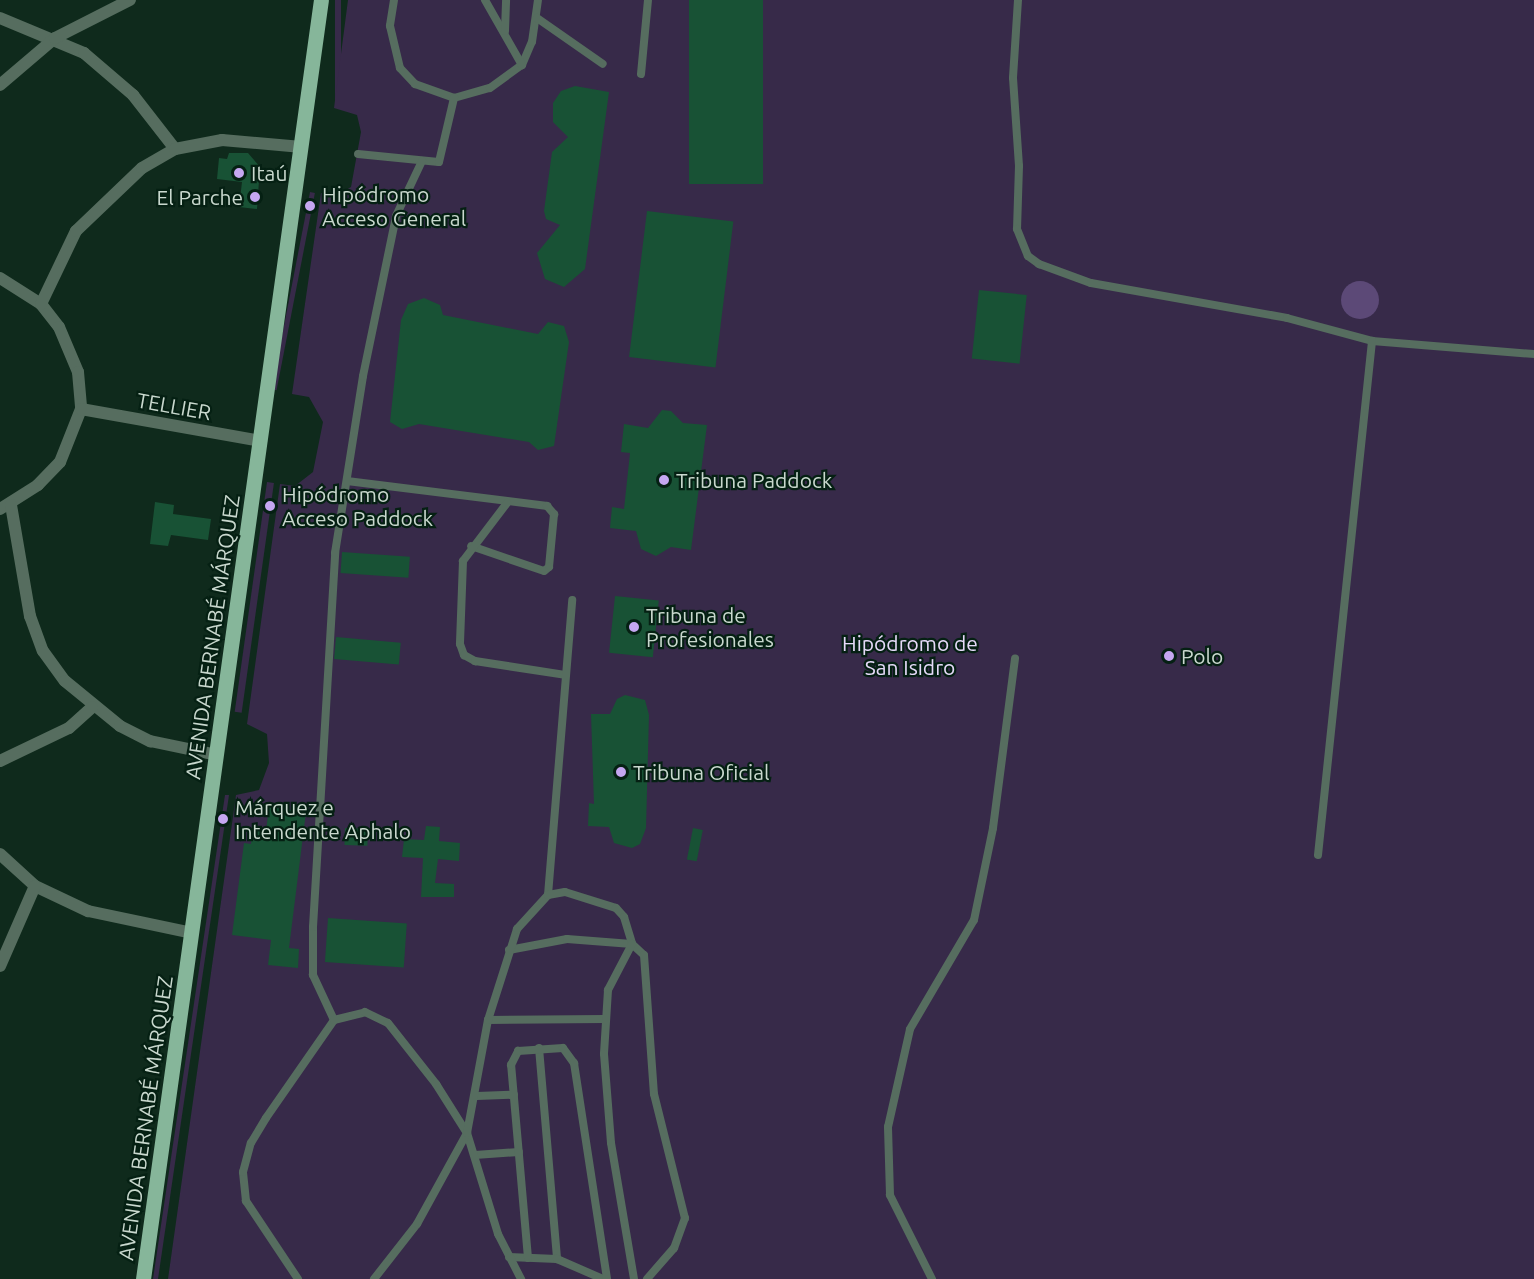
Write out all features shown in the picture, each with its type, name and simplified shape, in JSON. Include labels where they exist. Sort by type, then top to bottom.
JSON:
[{"type":"main road","name":"AVENIDA BERNABÉ MÁRQUEZ","points":[[143,1279],[321,0]]},
{"type":"street","points":[[0,85],[56,38],[130,0]]},
{"type":"street","points":[[0,18],[56,38],[84,53],[133,95],[175,149]]},
{"type":"street","points":[[41,304],[76,231],[141,168],[175,149],[222,140],[302,147]]},
{"type":"street","points":[[0,278],[41,304],[70,347],[81,409],[60,462],[6,507],[30,616],[43,651],[92,707],[150,741],[217,755]]},
{"type":"street","name":"TELLIER","points":[[81,409],[261,441]]},
{"type":"street","points":[[0,761],[69,728],[92,707]]},
{"type":"street","points":[[0,854],[35,886],[88,910],[192,933]]},
{"type":"street","points":[[0,966],[35,886]]},
{"type":"lane","points":[[394,0],[390,26],[400,68],[415,84],[454,98],[489,88],[522,65],[537,18],[538,0]]},
{"type":"lane","points":[[485,0],[522,65]]},
{"type":"lane","points":[[505,32],[506,0]]},
{"type":"lane","points":[[640,74],[648,0]]},
{"type":"lane","points":[[1018,0],[1013,78],[1019,166],[1017,229],[1028,256],[1091,283],[1287,318],[1372,341],[1534,354]]},
{"type":"lane","points":[[537,18],[603,64]]},
{"type":"lane","points":[[357,154],[439,162],[454,98]]},
{"type":"lane","points":[[334,1020],[313,975],[313,927],[330,610],[347,481],[396,216],[422,161]]},
{"type":"lane","points":[[1318,855],[1372,341]]},
{"type":"lane","points":[[347,481],[552,509],[549,567],[537,572],[471,546]]},
{"type":"lane","points":[[507,503],[471,546],[459,584],[464,656],[565,675]]},
{"type":"lane","points":[[548,895],[572,600]]},
{"type":"lane","points":[[932,1279],[890,1195],[888,1126],[910,1029],[974,920],[993,828],[1015,658]]},
{"type":"lane","points":[[374,1279],[417,1224],[466,1133],[477,1096],[488,1020],[508,950],[517,929],[548,895],[565,892],[609,903],[624,917],[632,944],[644,955],[654,1094],[684,1218],[674,1248],[647,1279]]},
{"type":"lane","points":[[508,950],[567,939],[632,944]]},
{"type":"lane","points":[[632,944],[608,990],[605,1019],[611,1143],[634,1279]]},
{"type":"lane","points":[[298,1279],[246,1201],[243,1172],[251,1143],[334,1020],[365,1012],[388,1023],[466,1133],[509,1257],[521,1279]]},
{"type":"lane","points":[[488,1020],[605,1019]]},
{"type":"lane","points":[[539,1048],[557,1259]]},
{"type":"lane","points":[[528,1258],[512,1057],[518,1051],[563,1048],[574,1063],[605,1279]]},
{"type":"lane","points":[[477,1096],[514,1095]]},
{"type":"lane","points":[[475,1155],[519,1152]]},
{"type":"lane","points":[[509,1257],[557,1259],[605,1279]]},
{"type":"green space","points":[[335,0],[341,0],[341,103],[335,103]]},
{"type":"green space","name":"Hipódromo de San Isidro","points":[[348,0],[1534,0],[1534,1279],[168,1279],[236,795],[259,790],[269,763],[267,734],[247,724],[280,484],[295,486],[313,472],[323,422],[309,397],[292,394],[321,193],[339,194],[351,187],[361,132],[357,115],[334,108]]},
{"type":"green space","points":[[310,192],[315,193],[277,390],[272,389]]},
{"type":"green space","points":[[267,482],[274,483],[242,713],[235,712]]},
{"type":"green space","points":[[225,795],[229,795],[158,1279],[153,1279]]},
{"type":"shaded area","points":[[1360,281],[1374,286],[1379,300],[1374,314],[1360,319],[1346,314],[1341,300],[1346,286]]},
{"type":"building","points":[[689,0],[763,0],[763,184],[689,184]]},
{"type":"building","points":[[575,86],[609,92],[585,269],[564,287],[545,279],[537,253],[560,225],[546,219],[544,211],[552,152],[568,137],[553,122],[553,103],[561,91]]},
{"type":"building","name":"Itaú","points":[[229,153],[248,153],[260,167],[257,209],[239,207],[242,182],[217,179],[219,158],[227,159]]},
{"type":"building","points":[[647,211],[733,222],[715,368],[629,357]]},
{"type":"building","points":[[979,290],[1027,295],[1020,364],[972,359]]},
{"type":"building","points":[[424,298],[440,305],[443,315],[538,334],[548,322],[564,326],[569,342],[554,446],[538,450],[529,442],[419,424],[402,429],[390,422],[401,320],[408,304]]},
{"type":"building","name":"Tribuna Paddock","points":[[662,410],[671,411],[683,423],[707,425],[691,550],[671,547],[656,556],[641,549],[636,531],[610,528],[612,507],[624,509],[630,453],[621,452],[624,424],[648,428]]},
{"type":"building","points":[[155,502],[174,505],[173,514],[211,519],[208,540],[171,535],[168,546],[150,544]]},
{"type":"building","points":[[342,552],[410,557],[408,578],[341,573]]},
{"type":"building","name":"Tribuna de Profesionales","points":[[615,596],[659,601],[653,657],[609,653]]},
{"type":"building","points":[[336,637],[401,643],[399,665],[334,659]]},
{"type":"building","name":"Tribuna Oficial","points":[[625,695],[645,700],[649,715],[646,828],[640,844],[632,848],[614,843],[609,827],[588,826],[589,803],[594,804],[591,714],[610,714],[617,699]]},
{"type":"building","points":[[269,807],[306,812],[289,948],[299,949],[298,968],[268,965],[271,940],[232,935],[244,843],[251,844],[252,829],[266,831]]},
{"type":"building","points":[[426,826],[440,827],[439,841],[460,843],[459,861],[438,859],[435,883],[454,884],[454,897],[421,897],[423,858],[402,857],[404,839],[424,840]]},
{"type":"building","points":[[345,828],[368,829],[367,846],[344,845]]},
{"type":"building","points":[[693,828],[703,830],[697,861],[687,859]]},
{"type":"building","points":[[328,918],[407,924],[404,967],[325,962]]},
{"type":"place","name":"Itaú","points":[[239,173]]},
{"type":"place","name":"El Parche","points":[[255,197]]},
{"type":"place","name":"Hipódromo Acceso General","points":[[310,206]]},
{"type":"place","name":"Tribuna Paddock","points":[[664,480]]},
{"type":"place","name":"Hipódromo Acceso Paddock","points":[[270,506]]},
{"type":"place","name":"Tribuna de Profesionales","points":[[634,627]]},
{"type":"place","name":"Polo","points":[[1169,656]]},
{"type":"place","name":"Tribuna Oficial","points":[[621,772]]},
{"type":"place","name":"Márquez e Intendente Aphalo","points":[[223,819]]}]
